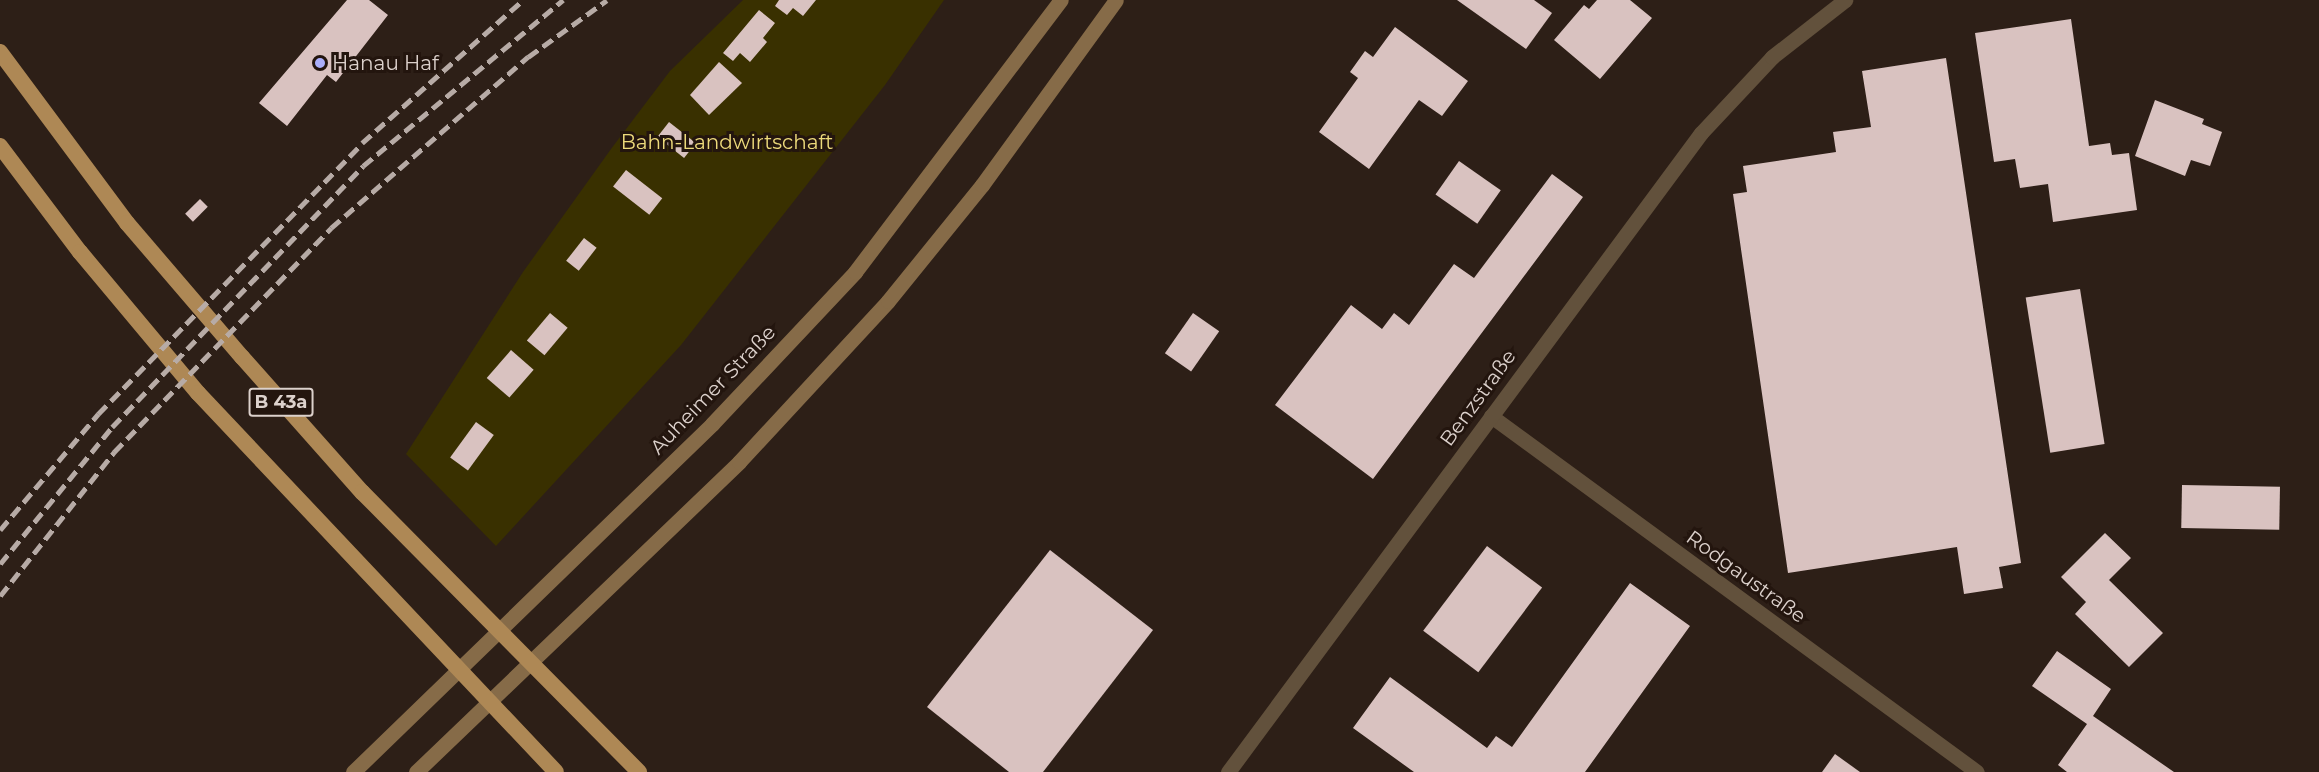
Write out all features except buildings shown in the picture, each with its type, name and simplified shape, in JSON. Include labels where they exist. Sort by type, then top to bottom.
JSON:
[{"type":"highway","name":"B 43a","points":[[0,52],[127,223],[242,357],[362,492],[639,772]]},
{"type":"highway","name":"B 43a","points":[[0,146],[80,252],[198,393],[554,770]]},
{"type":"main road","name":"Auheimer Straße","points":[[353,772],[712,424],[855,272],[1061,0]]},
{"type":"main road","points":[[416,772],[731,470],[888,301],[982,185],[1116,0]]},
{"type":"street","name":"Benzstraße","points":[[1228,772],[1701,133],[1772,57],[1845,0]]},
{"type":"street","name":"Rodgaustraße","points":[[1491,416],[1977,772]]},
{"type":"green space","name":"Bahn-Landwirtschaft","points":[[743,0],[944,0],[885,85],[681,345],[496,546],[406,454],[523,272],[611,149],[670,71]]},
{"type":"railway","points":[[0,530],[98,414],[362,143],[523,0]]},
{"type":"railway","points":[[0,564],[112,427],[363,166],[563,0]]},
{"type":"railway","points":[[0,596],[114,452],[331,228],[528,57],[607,0]]},
{"type":"place","name":"Hanau Haf","points":[[320,63]]}]
